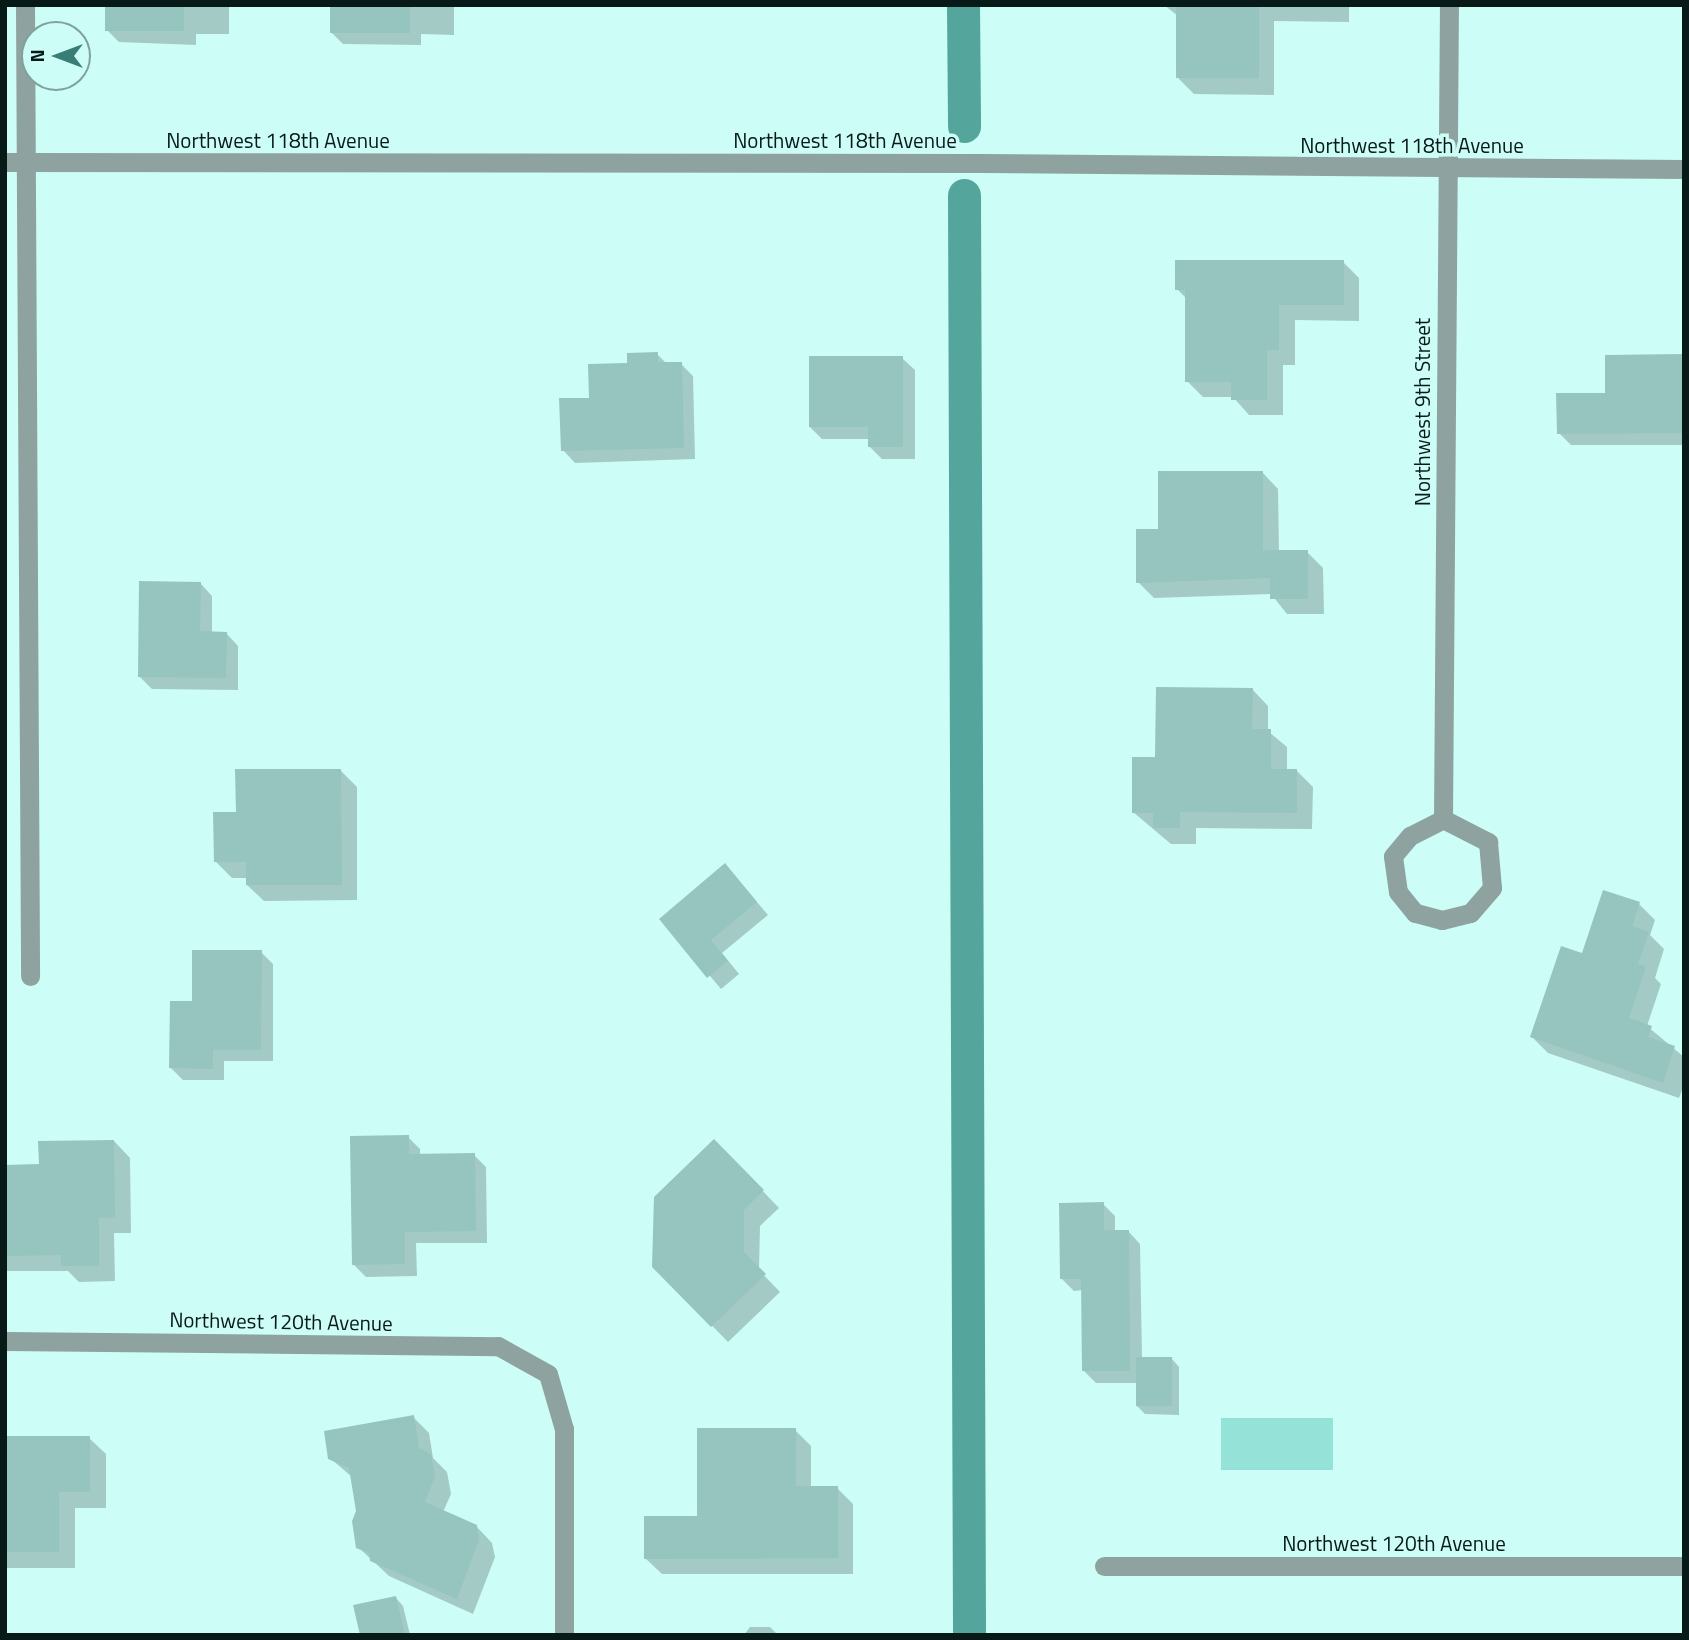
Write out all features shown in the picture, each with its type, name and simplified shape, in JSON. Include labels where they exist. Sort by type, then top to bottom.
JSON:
[{"type":"street","points":[[25,5],[30,976]]},
{"type":"street","name":"Northwest 9th Street","points":[[1443,819],[1449,5]]},
{"type":"street","name":"Northwest 118th Avenue","points":[[5,162],[979,163],[1684,169]]},
{"type":"street","points":[[1443,819],[1488,842],[1492,888],[1469,913],[1442,920],[1415,913],[1398,892],[1393,856],[1410,836],[1443,819]]},
{"type":"street","name":"Northwest 120th Avenue","points":[[5,1341],[498,1346],[548,1374],[564,1429],[564,1635]]},
{"type":"street","name":"Northwest 120th Avenue","points":[[1104,1566],[1684,1566]]},
{"type":"green space","points":[[1221,1418],[1333,1418],[1333,1470],[1221,1470]]},
{"type":"building","points":[[105,5],[184,5],[184,31],[105,31]]},
{"type":"building","points":[[330,5],[410,5],[410,33],[330,33]]},
{"type":"building","points":[[1176,5],[1259,5],[1259,78],[1176,78]]},
{"type":"building","points":[[1175,260],[1344,260],[1344,305],[1279,305],[1279,350],[1267,350],[1267,400],[1231,400],[1231,382],[1185,382],[1185,290],[1175,290]]},
{"type":"building","points":[[658,352],[658,362],[682,362],[684,448],[561,451],[559,398],[589,398],[588,364],[627,363],[627,353]]},
{"type":"building","points":[[1684,354],[1684,433],[1557,434],[1556,393],[1605,393],[1605,355]]},
{"type":"building","points":[[809,356],[903,356],[903,447],[868,447],[868,427],[809,427]]},
{"type":"building","points":[[1158,471],[1263,471],[1263,550],[1308,550],[1308,599],[1270,599],[1270,578],[1136,583],[1136,529],[1158,529]]},
{"type":"building","points":[[139,581],[201,582],[200,631],[227,632],[226,678],[138,677]]},
{"type":"building","points":[[1156,687],[1253,688],[1252,729],[1271,729],[1271,769],[1297,769],[1297,813],[1180,812],[1180,828],[1153,828],[1153,813],[1132,813],[1132,757],[1155,757]]},
{"type":"building","points":[[235,769],[341,769],[342,885],[246,885],[246,862],[214,862],[213,812],[236,812]]},
{"type":"building","points":[[725,863],[757,902],[711,940],[728,961],[707,978],[659,919]]},
{"type":"building","points":[[1603,890],[1640,902],[1632,926],[1649,932],[1638,964],[1646,967],[1629,1018],[1652,1026],[1648,1037],[1675,1046],[1663,1083],[1530,1037],[1561,946],[1582,953]]},
{"type":"building","points":[[192,950],[262,950],[261,1050],[213,1050],[213,1069],[169,1068],[170,1001],[192,1001]]},
{"type":"building","points":[[409,1135],[409,1154],[475,1153],[476,1231],[405,1232],[405,1264],[352,1265],[350,1136]]},
{"type":"building","points":[[714,1139],[764,1190],[744,1210],[744,1252],[766,1274],[711,1327],[652,1267],[654,1197]]},
{"type":"building","points":[[114,1140],[115,1217],[99,1218],[99,1266],[61,1266],[61,1255],[5,1256],[5,1165],[39,1164],[38,1141]]},
{"type":"building","points":[[1104,1202],[1104,1230],[1129,1230],[1130,1371],[1082,1371],[1081,1279],[1060,1279],[1059,1203]]},
{"type":"building","points":[[1136,1357],[1172,1357],[1172,1406],[1136,1406]]},
{"type":"building","points":[[414,1415],[419,1448],[431,1454],[435,1476],[425,1502],[477,1525],[479,1540],[457,1599],[370,1561],[369,1553],[356,1548],[352,1521],[356,1511],[349,1468],[328,1459],[324,1431]]},
{"type":"building","points":[[697,1428],[796,1428],[796,1486],[838,1486],[838,1558],[644,1559],[644,1516],[697,1516]]},
{"type":"building","points":[[5,1436],[90,1436],[90,1492],[59,1492],[59,1552],[5,1552]]},
{"type":"building","points":[[396,1596],[405,1635],[360,1635],[353,1605]]},
{"type":"waterway","points":[[963,5],[964,126]]},
{"type":"waterway","points":[[964,195],[969,1635]]}]
